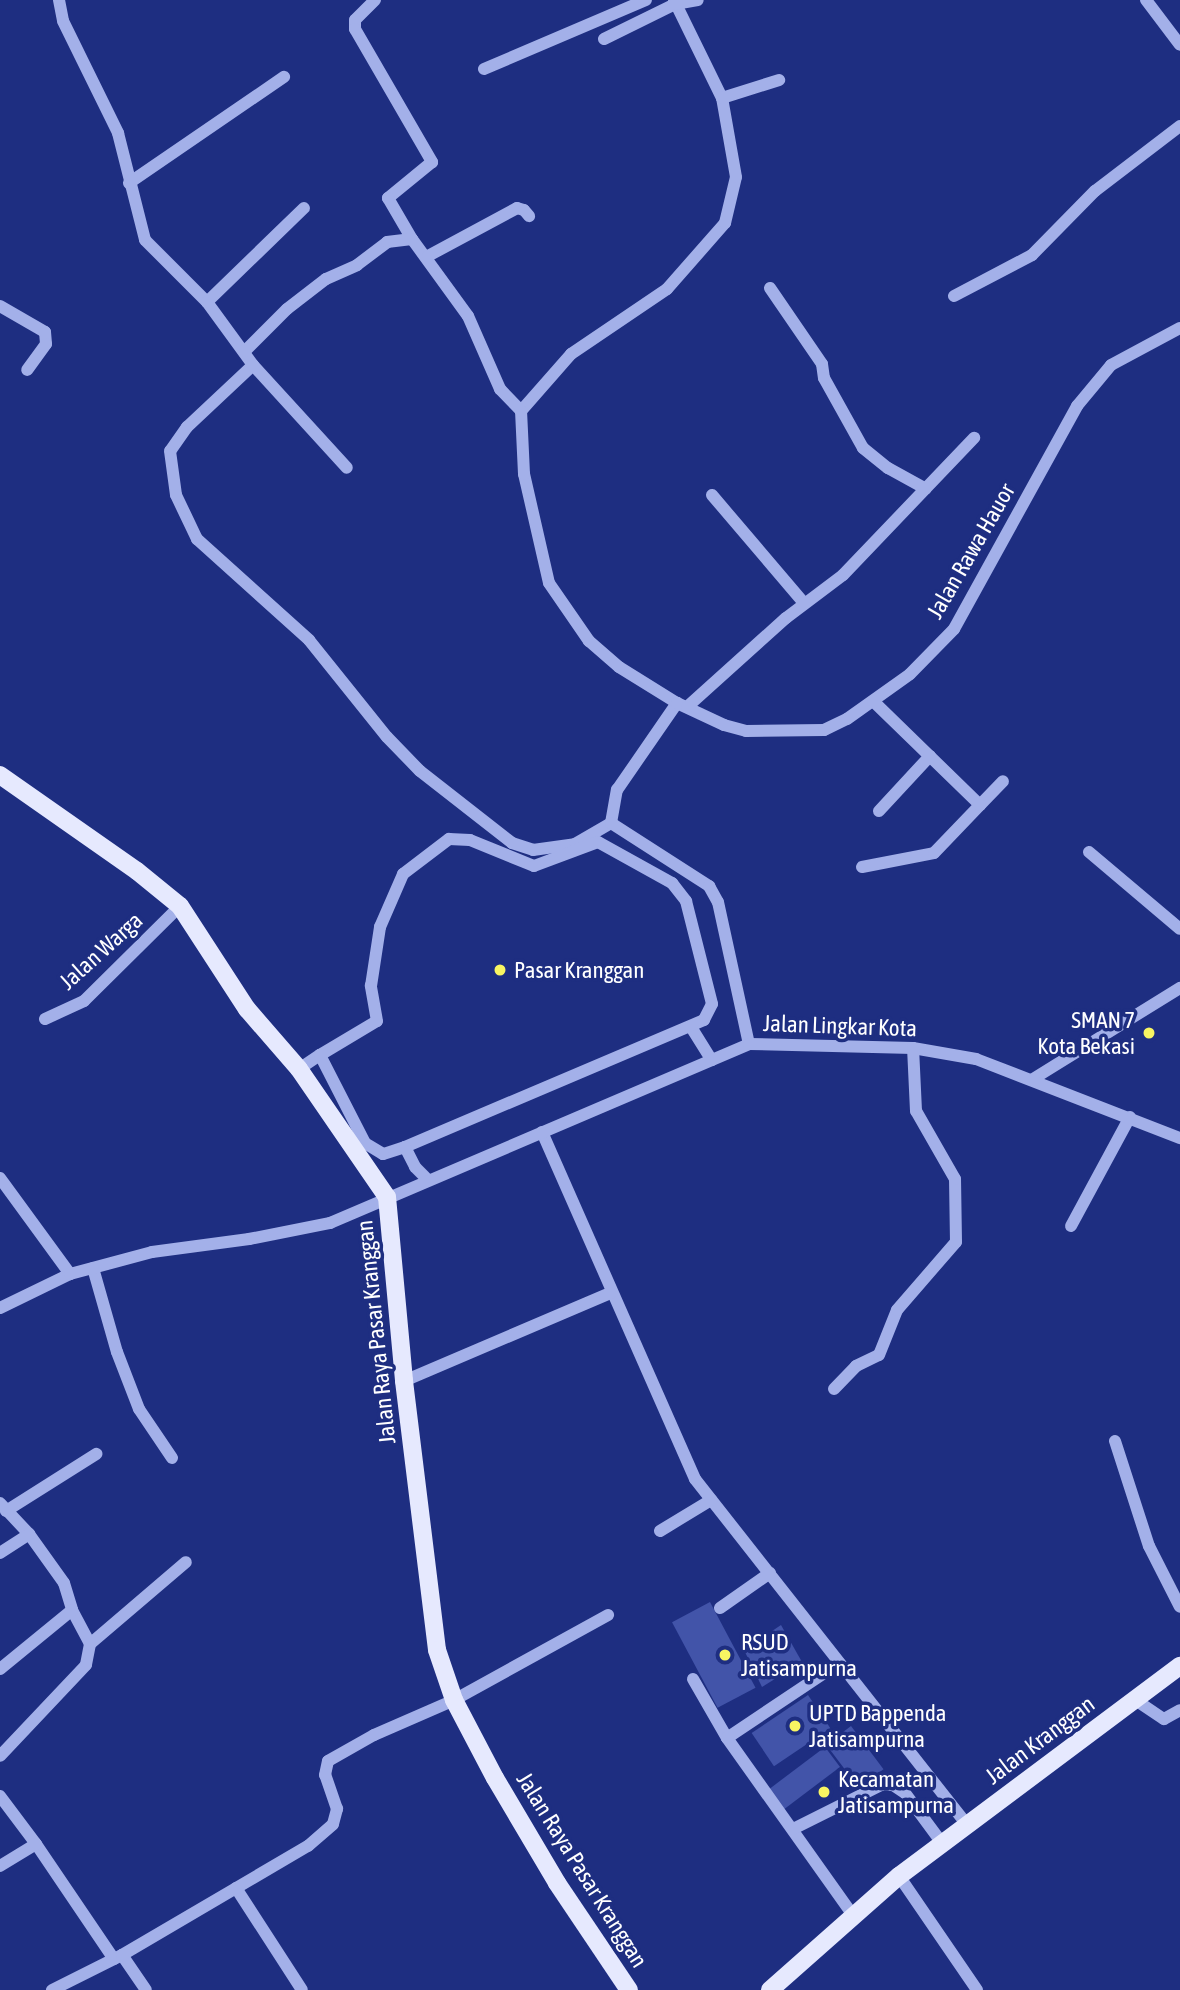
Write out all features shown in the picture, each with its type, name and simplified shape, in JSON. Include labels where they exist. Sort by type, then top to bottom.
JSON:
[{"type":"main road","name":"Jalan Raya Pasar Kranggan","points":[[0,775],[137,871],[180,906],[247,1009],[299,1069],[387,1197],[404,1381],[431,1618],[438,1650],[454,1700],[495,1778],[557,1883],[629,1990]]},
{"type":"main road","name":"Jalan Kranggan","points":[[770,1990],[852,1915],[942,1843],[1180,1666]]},
{"type":"street","points":[[58,0],[63,21],[118,133],[145,240],[207,302],[253,365],[347,468]]},
{"type":"street","points":[[375,0],[355,20],[355,29],[432,162],[388,198],[412,239],[428,256],[468,316],[500,389],[521,411],[570,354],[667,289],[725,223],[736,177],[722,98],[675,2]]},
{"type":"street","points":[[484,69],[646,0]]},
{"type":"street","points":[[604,39],[675,2],[698,0]]},
{"type":"street","points":[[1146,0],[1180,45]]},
{"type":"street","points":[[129,183],[284,77]]},
{"type":"street","points":[[722,98],[779,80]]},
{"type":"street","points":[[954,296],[1032,254],[1095,191],[1180,127]]},
{"type":"street","points":[[207,302],[304,208]]},
{"type":"street","points":[[428,256],[517,208],[524,210],[529,216]]},
{"type":"street","points":[[245,351],[287,309],[326,279],[357,265],[387,242],[412,239]]},
{"type":"street","points":[[770,288],[822,364],[824,378],[863,448],[888,468],[926,489]]},
{"type":"street","points":[[0,306],[45,332],[46,344],[27,370]]},
{"type":"street","name":"Jalan Rawa Hauor","points":[[521,411],[524,474],[549,583],[589,641],[619,667],[682,705],[724,725],[746,731],[824,730],[848,719],[910,674],[954,629],[1077,406],[1111,365],[1180,328]]},
{"type":"street","points":[[253,365],[187,427],[170,451],[176,495],[197,539],[309,639],[387,737],[420,771],[512,843],[533,850],[575,844],[611,823],[617,790],[682,705],[804,603],[843,575],[975,438]]},
{"type":"street","points":[[712,495],[804,603]]},
{"type":"street","points":[[873,701],[980,805]]},
{"type":"street","points":[[879,811],[930,756]]},
{"type":"street","points":[[862,867],[934,853],[1003,781]]},
{"type":"street","points":[[611,823],[709,886],[718,902],[749,1044]]},
{"type":"street","points":[[299,1069],[320,1055],[377,1021],[371,986],[380,927],[403,874],[449,839],[470,840],[534,866],[598,842],[672,883],[686,901],[712,1004],[704,1020],[691,1027],[383,1154],[365,1143],[320,1055]]},
{"type":"street","points":[[1088,852],[1180,929]]},
{"type":"street","name":"Jalan Warga","points":[[45,1019],[84,1001],[180,906]]},
{"type":"street","points":[[1033,1079],[1180,988]]},
{"type":"street","points":[[691,1027],[712,1060]]},
{"type":"street","name":"Jalan Lingkar Kota","points":[[0,1308],[71,1274],[152,1252],[250,1239],[330,1223],[749,1044],[913,1048],[976,1059],[1180,1138]]},
{"type":"street","points":[[834,1389],[856,1366],[879,1355],[897,1310],[956,1242],[955,1179],[916,1111],[913,1048]]},
{"type":"street","points":[[1071,1226],[1130,1118]]},
{"type":"street","points":[[542,1132],[687,1465],[711,1500],[967,1825]]},
{"type":"street","points":[[405,1147],[415,1167],[428,1180]]},
{"type":"street","points":[[0,1178],[71,1274]]},
{"type":"street","points":[[93,1268],[117,1352],[139,1409],[172,1458]]},
{"type":"street","points":[[404,1381],[610,1293]]},
{"type":"street","points":[[1115,1441],[1149,1546],[1180,1607]]},
{"type":"street","points":[[0,1756],[86,1665],[90,1644],[72,1610],[64,1583],[29,1534],[3,1507],[96,1454]]},
{"type":"street","points":[[660,1531],[711,1500]]},
{"type":"street","points":[[0,1553],[29,1534]]},
{"type":"street","points":[[90,1644],[186,1562]]},
{"type":"street","points":[[720,1608],[771,1573]]},
{"type":"street","points":[[0,1669],[72,1610]]},
{"type":"street","points":[[52,1990],[118,1957],[307,1846],[332,1824],[337,1809],[325,1775],[328,1761],[374,1735],[454,1700],[608,1615]]},
{"type":"street","points":[[727,1738],[839,1663]]},
{"type":"street","points":[[693,1679],[727,1738],[852,1915]]},
{"type":"street","points":[[1134,1699],[1164,1719],[1180,1710]]},
{"type":"street","points":[[793,1829],[883,1784],[905,1793],[942,1843]]},
{"type":"street","points":[[0,1797],[118,1957],[146,1990]]},
{"type":"street","points":[[0,1866],[36,1844]]},
{"type":"street","points":[[899,1877],[978,1990]]},
{"type":"street","points":[[236,1888],[302,1990]]},
{"type":"building","points":[[710,1602],[756,1688],[718,1708],[672,1622]]},
{"type":"building","points":[[781,1625],[802,1662],[762,1687],[744,1650]]},
{"type":"building","points":[[808,1695],[830,1728],[774,1766],[752,1733]]},
{"type":"building","points":[[851,1726],[883,1769],[859,1788],[826,1745]]},
{"type":"building","points":[[825,1747],[840,1767],[782,1811],[767,1791]]},
{"type":"place","name":"Pasar Kranggan","points":[[500,970]]},
{"type":"place","name":"SMAN 7 Kota Bekasi","points":[[1149,1033]]},
{"type":"place","name":"RSUD Jatisampurna","points":[[725,1655]]},
{"type":"place","name":"UPTD Bappenda Jatisampurna","points":[[795,1726]]},
{"type":"place","name":"Kecamatan Jatisampurna","points":[[824,1792]]}]
